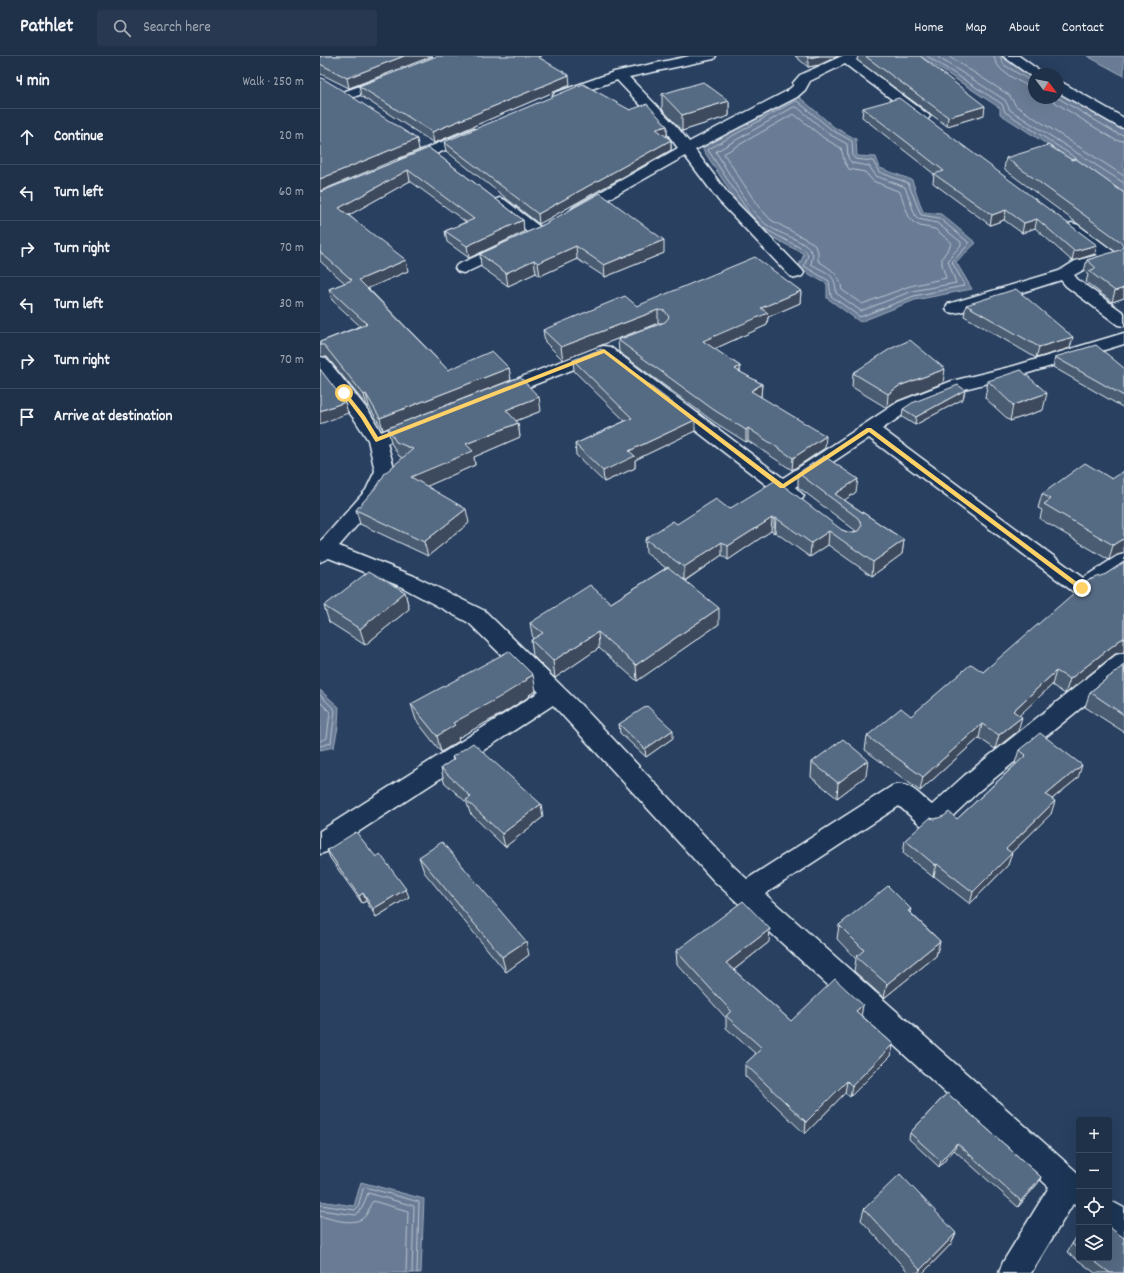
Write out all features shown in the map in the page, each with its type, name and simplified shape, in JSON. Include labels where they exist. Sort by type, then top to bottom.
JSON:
[{"type":"street","points":[[550,101],[569,92],[619,76],[709,56]]},
{"type":"street","points":[[1010,56],[1028,68]]},
{"type":"street","points":[[565,218],[687,149],[792,94],[800,88],[800,83],[805,78],[850,57],[936,126]]},
{"type":"street","points":[[361,103],[342,92],[398,75]]},
{"type":"street","points":[[619,76],[672,130],[724,198],[796,273]]},
{"type":"street","points":[[1064,89],[1124,124]]},
{"type":"street","points":[[389,169],[488,127]]},
{"type":"street","points":[[419,142],[444,160]]},
{"type":"street","points":[[488,194],[538,233]]},
{"type":"street","points":[[1061,220],[1118,256]]},
{"type":"street","points":[[463,268],[552,226]]},
{"type":"street","points":[[954,308],[1065,274],[1072,268],[1085,263],[1118,256]]},
{"type":"street","points":[[1065,274],[1072,284],[1124,321]]},
{"type":"street","points":[[782,487],[904,406],[958,385],[1019,370],[1124,338]]},
{"type":"street","points":[[481,399],[624,343]]},
{"type":"street","points":[[604,351],[806,505]]},
{"type":"street","points":[[320,362],[363,417],[376,440],[386,471],[374,493],[323,552],[406,581],[477,617],[574,712],[723,873],[1074,1188],[1014,1273]]},
{"type":"street","points":[[376,440],[432,418]]},
{"type":"street","points":[[869,430],[1082,588],[1124,561]]},
{"type":"street","points":[[746,893],[900,793],[932,820],[972,783],[1124,661]]},
{"type":"street","points":[[320,844],[555,693]]},
{"type":"street","points":[[1112,1217],[1124,1226]]},
{"type":"water","points":[[920,56],[1006,56],[1028,70],[1028,104],[1064,104],[1064,91],[1124,127],[1124,194],[1000,114],[1000,108]]},
{"type":"water","points":[[1087,56],[1124,56],[1124,76]]},
{"type":"water","points":[[797,95],[834,127],[856,139],[857,156],[876,157],[880,168],[912,180],[923,212],[941,214],[976,243],[956,262],[972,289],[915,300],[860,322],[827,298],[827,284],[798,268],[804,254],[762,232],[746,216],[702,148]]},
{"type":"water","points":[[320,690],[339,707],[338,727],[334,747],[320,750]]},
{"type":"water","points":[[361,1182],[424,1199],[421,1273],[320,1273],[320,1201],[354,1206]]},
{"type":"building","points":[[320,56],[404,56],[347,78],[320,64]]},
{"type":"building","points":[[437,56],[542,56],[538,57],[569,75],[432,132],[359,86]]},
{"type":"building","points":[[806,56],[819,56],[808,58]]},
{"type":"building","points":[[865,56],[920,56],[985,106],[948,117]]},
{"type":"building","points":[[320,77],[340,89],[417,139],[320,179]]},
{"type":"building","points":[[703,82],[729,101],[682,115],[662,94]]},
{"type":"building","points":[[583,84],[630,110],[647,104],[667,126],[656,129],[671,140],[538,214],[444,142]]},
{"type":"building","points":[[899,98],[1097,245],[1074,251],[1037,219],[1024,223],[1006,210],[992,215],[934,174],[944,171],[863,108]]},
{"type":"building","points":[[1048,145],[1072,160],[1076,159],[1124,193],[1124,288],[1115,291],[1089,271],[1096,268],[1087,260],[1120,250],[1123,247],[1121,242],[1006,158]]},
{"type":"building","points":[[429,148],[523,220],[467,246],[445,231],[474,219],[408,170],[339,208],[406,260],[359,280],[448,370],[492,351],[509,368],[380,418],[366,394],[364,395],[324,345],[320,345],[320,342],[367,324],[329,289],[352,280],[320,252],[320,192]]},
{"type":"building","points":[[600,193],[664,240],[604,265],[576,246],[538,263],[534,260],[506,273],[480,254],[543,225]]},
{"type":"building","points":[[755,257],[801,291],[761,308],[768,313],[703,341],[740,366],[735,369],[762,384],[751,391],[826,436],[793,458],[748,428],[746,430],[714,410],[618,340],[665,322],[669,317],[665,311],[658,310],[561,347],[543,330],[625,296],[637,306]]},
{"type":"building","points":[[1016,289],[1073,337],[1039,347],[966,305]]},
{"type":"building","points":[[910,340],[945,369],[899,386],[888,394],[853,373],[890,349]]},
{"type":"building","points":[[1096,345],[1124,368],[1124,396],[1055,357]]},
{"type":"building","points":[[601,349],[695,420],[629,451],[635,456],[603,471],[575,444],[632,418],[573,360]]},
{"type":"building","points":[[320,369],[345,402],[320,411]]},
{"type":"building","points":[[1021,370],[1047,393],[1013,405],[988,381]]},
{"type":"building","points":[[520,377],[539,397],[506,410],[518,423],[466,444],[473,451],[411,477],[466,509],[424,542],[356,510],[378,485],[385,473],[413,449],[396,442],[388,428]]},
{"type":"building","points":[[958,385],[965,390],[916,417],[903,409],[912,403]]},
{"type":"building","points":[[824,456],[858,479],[835,494],[904,540],[873,562],[829,531],[811,543],[776,518],[772,518],[728,546],[722,542],[684,567],[645,539],[673,521],[677,524],[716,499],[729,509],[776,480],[842,530],[850,533],[858,531],[862,525],[858,518],[798,473]]},
{"type":"building","points":[[1085,463],[1112,479],[1124,471],[1124,539],[1113,545],[1044,504],[1051,499],[1042,494]]},
{"type":"building","points":[[1124,562],[1124,638],[1070,679],[1056,671],[1013,711],[1022,717],[999,735],[982,724],[923,777],[867,736],[901,708],[911,716],[971,664],[983,672],[1089,580],[1106,574]]},
{"type":"building","points":[[668,567],[719,608],[636,665],[598,632],[553,661],[531,640],[543,633],[530,623],[590,585],[611,603]]},
{"type":"building","points":[[369,571],[405,592],[360,629],[324,606]]},
{"type":"building","points":[[509,651],[533,675],[500,697],[453,723],[455,725],[437,736],[411,704]]},
{"type":"building","points":[[1124,665],[1124,715],[1090,692]]},
{"type":"building","points":[[647,706],[673,730],[645,749],[619,724]]},
{"type":"building","points":[[1040,733],[1082,765],[1046,795],[1055,801],[1006,849],[1012,853],[973,892],[937,864],[935,865],[905,840],[930,818],[935,819],[944,816],[949,812],[957,819],[1026,755],[1019,750]]},
{"type":"building","points":[[843,739],[868,760],[838,783],[812,762]]},
{"type":"building","points":[[473,743],[541,804],[502,834],[466,800],[471,797],[441,768],[454,759],[452,757]]},
{"type":"building","points":[[356,832],[376,857],[380,854],[406,889],[373,909],[363,893],[359,896],[327,850]]},
{"type":"building","points":[[442,842],[526,941],[502,957],[419,857]]},
{"type":"building","points":[[888,886],[911,909],[908,911],[940,941],[887,984],[856,957],[864,950],[839,925]]},
{"type":"building","points":[[743,901],[770,929],[726,963],[791,1021],[835,979],[863,1005],[856,1011],[893,1044],[852,1086],[847,1081],[806,1122],[745,1064],[762,1048],[726,1016],[731,1011],[676,951]]},
{"type":"building","points":[[947,1093],[1041,1177],[1021,1201],[957,1143],[941,1161],[910,1133]]},
{"type":"building","points":[[900,1174],[956,1233],[920,1270],[864,1209]]},
{"type":"building","points":[[1112,1229],[1124,1238],[1124,1273],[1110,1273],[1094,1261],[1112,1261]]},
{"type":"building","points":[[1076,1238],[1076,1247],[1072,1244]]},
{"type":"route","points":[[344,393],[363,417],[376,440],[604,351],[782,487],[869,430],[1082,588]]}]
